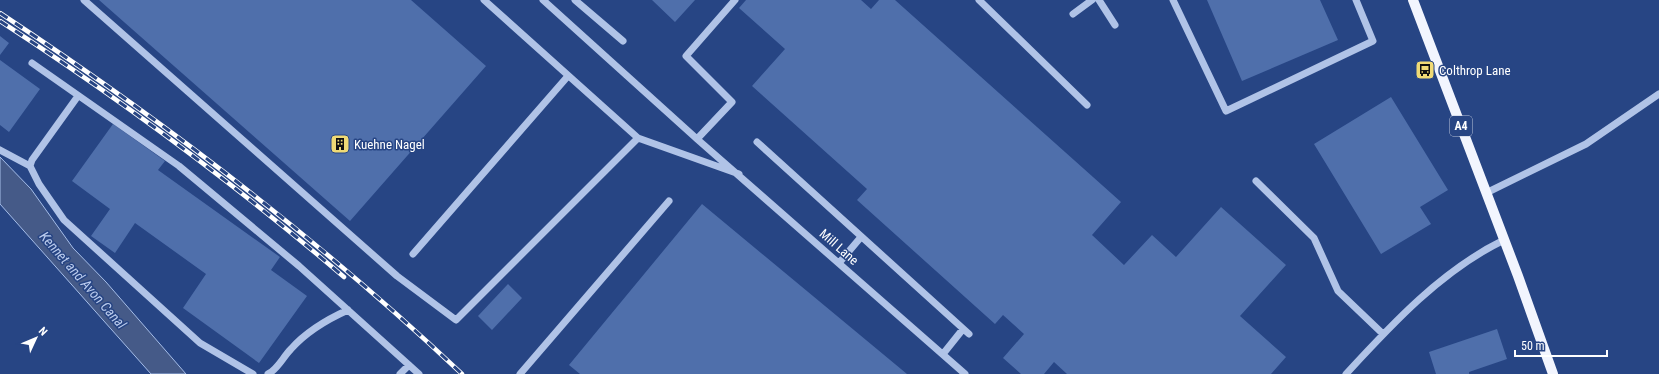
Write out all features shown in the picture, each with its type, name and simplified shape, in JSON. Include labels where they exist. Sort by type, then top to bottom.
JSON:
[{"type":"main road","name":"A4","points":[[1413,0],[1553,374]]},
{"type":"street","points":[[84,0],[397,276],[456,320],[638,138]]},
{"type":"street","points":[[484,0],[638,138],[739,174]]},
{"type":"street","name":"Mill Lane","points":[[543,0],[697,139],[739,174],[965,374]]},
{"type":"street","points":[[575,0],[623,41]]},
{"type":"street","points":[[697,139],[732,102],[686,56],[735,0]]},
{"type":"street","points":[[979,0],[1087,105]]},
{"type":"street","points":[[1073,14],[1092,0]]},
{"type":"street","points":[[1099,0],[1116,24]]},
{"type":"street","points":[[1173,0],[1226,111],[1373,41],[1356,0]]},
{"type":"street","points":[[32,63],[179,166],[299,266],[419,374]]},
{"type":"street","points":[[413,254],[568,76]]},
{"type":"street","points":[[1486,193],[1586,144],[1659,94]]},
{"type":"street","points":[[30,166],[32,160],[78,96]]},
{"type":"street","points":[[757,142],[969,334]]},
{"type":"street","points":[[0,150],[30,166],[39,184],[64,220],[200,343],[253,374]]},
{"type":"street","points":[[1256,181],[1314,238],[1338,291],[1383,334]]},
{"type":"street","points":[[520,374],[669,201]]},
{"type":"street","points":[[839,263],[861,237]]},
{"type":"street","points":[[1346,374],[1383,334],[1444,280],[1472,258],[1504,240]]},
{"type":"street","points":[[268,374],[273,371],[292,348],[309,334],[327,320],[348,310]]},
{"type":"street","points":[[943,354],[962,329]]},
{"type":"street","points":[[400,374],[409,365]]},
{"type":"water","name":"Kennet and Avon Canal","points":[[0,157],[31,189],[73,248],[106,282],[186,374],[151,374],[0,204]]},
{"type":"building","name":"Kuehne Nagel","points":[[99,0],[411,0],[486,66],[350,221]]},
{"type":"building","points":[[652,0],[695,0],[675,22]]},
{"type":"building","points":[[746,0],[861,0],[871,9],[879,0],[895,0],[1121,202],[1092,235],[1124,265],[1152,235],[1176,257],[1221,207],[1286,265],[1240,316],[1286,357],[1271,374],[1067,374],[1054,362],[1044,374],[1021,374],[1003,358],[1024,334],[1003,315],[995,324],[857,200],[867,189],[752,86],[785,49],[739,8]]},
{"type":"building","points":[[1207,0],[1320,0],[1338,40],[1242,81]]},
{"type":"building","points":[[0,36],[9,43],[0,55]]},
{"type":"building","points":[[0,60],[40,89],[9,132],[0,125]]},
{"type":"building","points":[[1391,97],[1448,190],[1420,207],[1431,224],[1381,254],[1314,144]]},
{"type":"building","points":[[113,124],[165,161],[158,170],[280,257],[271,270],[307,296],[259,363],[183,308],[206,274],[135,223],[115,253],[91,236],[110,209],[72,181]]},
{"type":"building","points":[[702,204],[907,374],[580,374],[569,365]]},
{"type":"building","points":[[508,284],[522,298],[492,330],[478,316]]},
{"type":"building","points":[[1497,329],[1507,359],[1469,372],[1469,374],[1436,374],[1429,352]]},
{"type":"railway","points":[[0,13],[121,96],[239,183],[353,276],[462,374]]},
{"type":"railway","points":[[0,21],[89,81],[176,143],[303,242],[344,277]]},
{"type":"place","name":"Colthrop Lane","points":[[1425,70]]},
{"type":"place","name":"Kuehne Nagel","points":[[340,144]]}]
